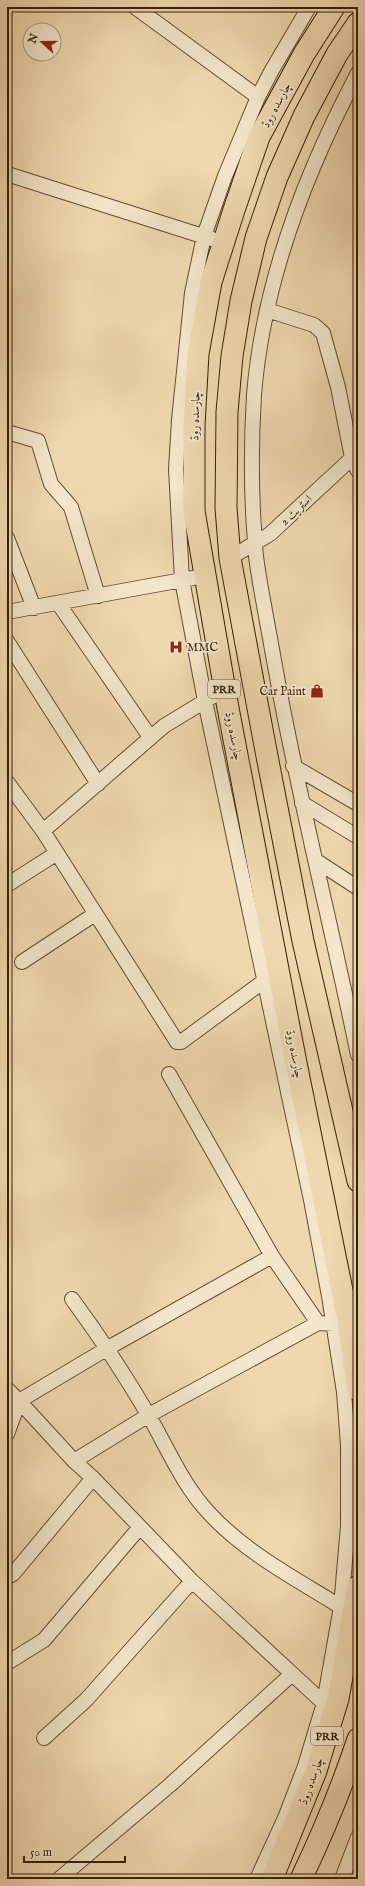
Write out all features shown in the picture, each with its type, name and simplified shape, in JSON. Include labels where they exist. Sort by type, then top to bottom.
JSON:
[{"type":"highway","name":"چارسدہ روڈ","points":[[334,7],[304,54],[259,136],[211,282],[198,354],[194,425],[194,511],[224,689],[302,1093],[347,1315],[358,1390]]},
{"type":"highway","name":"PRR","points":[[358,24],[337,54],[308,109],[277,177],[256,238],[241,301],[232,356],[227,412],[226,508],[230,558],[294,893],[358,1181]]},
{"type":"highway","points":[[265,898],[294,893]]},
{"type":"highway","name":"چارسدہ روڈ","points":[[272,1879],[316,1771],[329,1708],[338,1699],[358,1586]]},
{"type":"highway","name":"PRR","points":[[301,1879],[340,1789],[358,1739]]},
{"type":"street","points":[[135,7],[258,97]]},
{"type":"street","points":[[257,1879],[285,1818],[329,1708],[341,1607],[348,1526],[348,1445],[344,1392],[334,1324],[311,1200],[205,701],[182,580],[176,469],[179,420],[192,293],[204,236],[225,176],[258,97],[309,7]]},
{"type":"street","points":[[358,73],[312,166],[291,222],[267,310],[255,393],[252,455],[254,544],[264,603],[294,766],[356,1039],[358,1055]]},
{"type":"street","points":[[7,174],[224,243]]},
{"type":"street","points":[[267,310],[314,325],[323,333],[338,387],[356,463]]},
{"type":"street","points":[[7,432],[38,441],[51,484],[71,507],[98,596]]},
{"type":"street","name":"اسٹریٹ 2","points":[[230,558],[270,534],[356,463]]},
{"type":"street","points":[[7,538],[34,608]]},
{"type":"street","points":[[7,612],[204,576]]},
{"type":"street","points":[[58,603],[150,737]]},
{"type":"street","points":[[7,640],[98,784]]},
{"type":"street","points":[[43,831],[164,726],[224,689]]},
{"type":"street","points":[[294,766],[358,804]]},
{"type":"street","points":[[9,790],[43,831],[177,1042],[181,1042],[264,981]]},
{"type":"street","points":[[302,803],[358,837]]},
{"type":"street","points":[[7,885],[57,853]]},
{"type":"street","points":[[315,860],[358,888]]},
{"type":"street","points":[[22,962],[95,914]]},
{"type":"street","points":[[169,1074],[272,1256],[318,1323]]},
{"type":"street","points":[[7,1434],[19,1400],[272,1256]]},
{"type":"street","points":[[72,1299],[108,1348],[149,1416],[186,1482],[209,1513],[231,1534],[264,1558],[341,1607]]},
{"type":"street","points":[[74,1461],[149,1416],[318,1323],[334,1324]]},
{"type":"street","points":[[7,1389],[19,1400],[74,1461],[93,1478],[192,1581],[329,1708]]},
{"type":"street","points":[[7,1578],[13,1574],[93,1478]]},
{"type":"street","points":[[7,1663],[44,1640],[140,1526]]},
{"type":"street","points":[[44,1738],[86,1700],[192,1581]]},
{"type":"street","points":[[59,1879],[170,1785],[292,1674]]},
{"type":"street","points":[[342,1879],[358,1837]]},
{"type":"place","name":"MMC","points":[[176,647]]},
{"type":"place","name":"Car Paint","points":[[317,691]]}]
